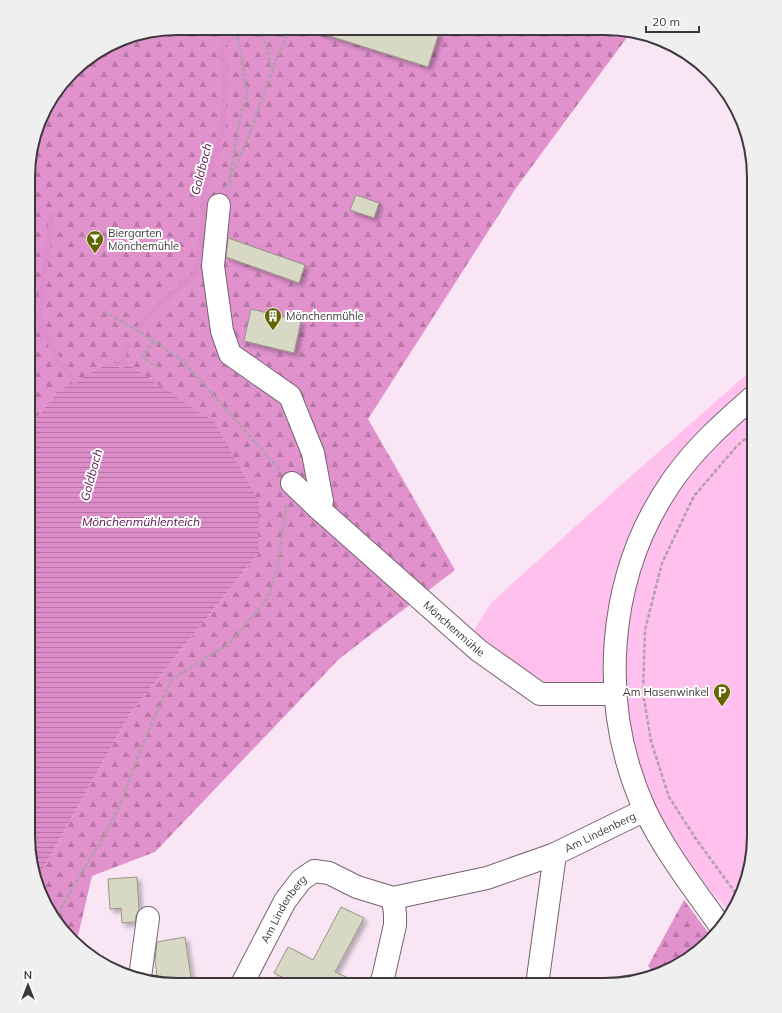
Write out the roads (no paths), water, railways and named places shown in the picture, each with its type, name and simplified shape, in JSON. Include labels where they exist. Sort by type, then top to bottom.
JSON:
[{"type":"street","points":[[219,205],[213,266],[222,331],[230,354],[290,396],[313,453],[322,501],[317,507]]},
{"type":"street","points":[[718,922],[664,845],[645,810],[631,773],[623,741],[615,694],[614,667],[619,614],[630,567],[647,525],[672,481],[691,456],[721,424],[747,402]]},
{"type":"street","name":"Mönchenmühle","points":[[292,483],[478,650],[540,694],[615,694]]},
{"type":"street","name":"Am Lindenberg","points":[[245,978],[285,901],[301,880],[314,871],[329,873],[357,887],[393,898],[487,878],[555,854],[645,810]]},
{"type":"street","name":"Am Lindenberg","points":[[538,978],[555,854]]},
{"type":"street","points":[[383,978],[395,925],[393,898]]},
{"type":"street","points":[[141,973],[148,918]]},
{"type":"water","name":"Mönchenmühlenteich","points":[[123,361],[214,422],[259,502],[258,554],[130,714],[41,874],[35,845],[35,420],[56,393],[104,366]]},
{"type":"waterway","name":"Goldbach","points":[[141,325],[146,317],[195,274],[202,231],[205,189],[223,128],[225,69],[221,54],[223,45],[234,35]]},
{"type":"waterway","points":[[52,215],[39,318],[58,360],[75,381]]},
{"type":"waterway","name":"Goldbach","points":[[122,367],[124,351],[128,346]]},
{"type":"place","name":"Biergarten Mönchemühle","points":[[95,254]]},
{"type":"place","name":"Mönchenmühle","points":[[273,331]]},
{"type":"place","name":"Am Hasenwinkel","points":[[722,707]]}]
